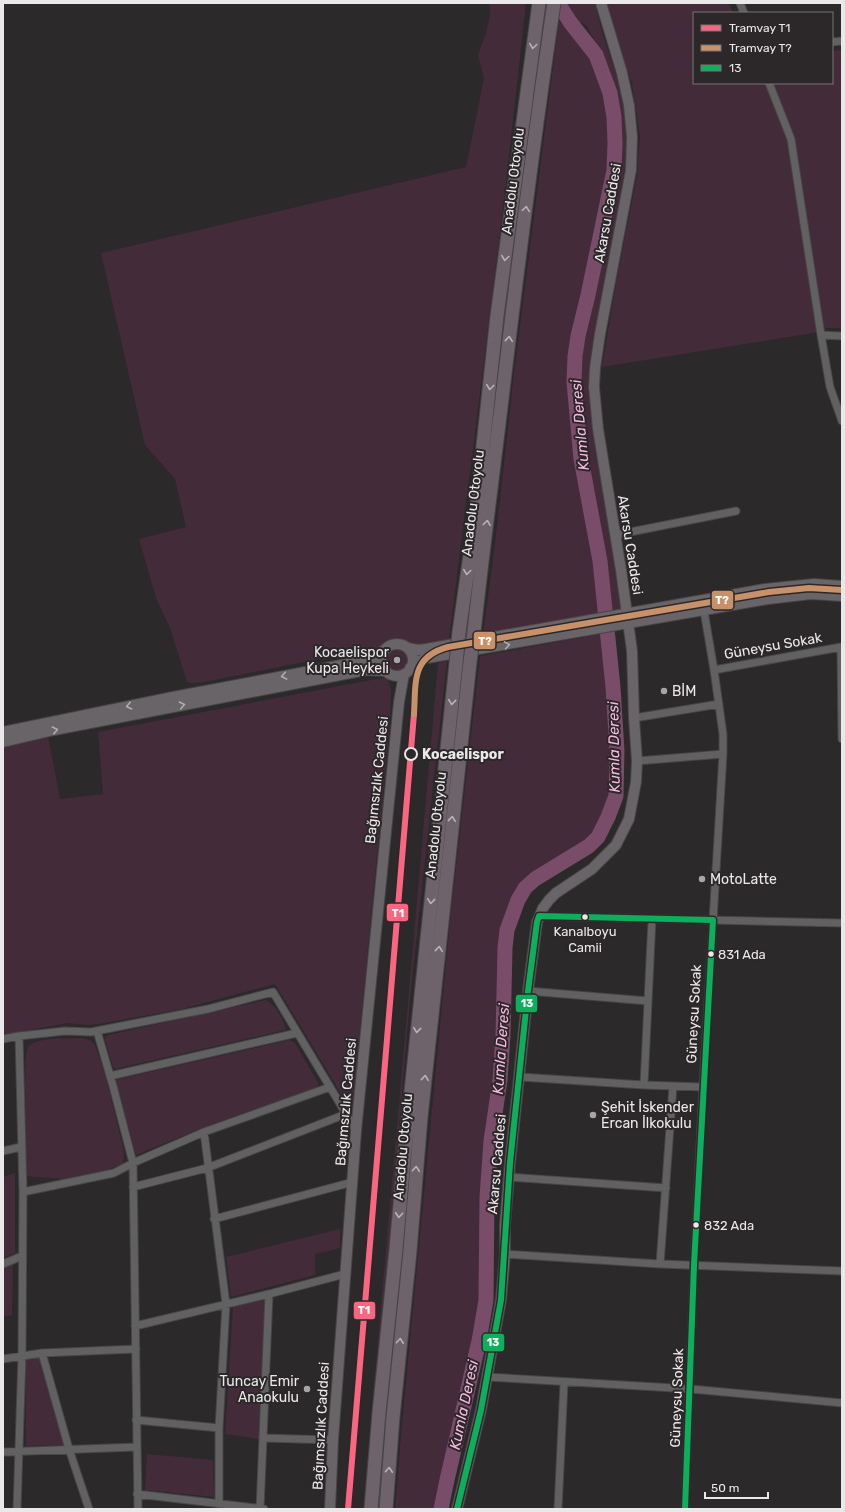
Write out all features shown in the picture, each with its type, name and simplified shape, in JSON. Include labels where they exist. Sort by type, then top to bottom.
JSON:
[{"type":"highway","name":"Anadolu Otoyolu","points":[[386,1509],[393,1417],[410,1251],[421,1117],[470,662],[511,316],[554,3]]},
{"type":"highway","name":"Anadolu Otoyolu","points":[[371,1509],[404,1158],[459,632],[475,520],[497,316],[538,5]]},
{"type":"main road","name":"Akarsu Caddesi","points":[[457,1509],[481,1410],[501,1300],[505,1254],[508,1177],[537,922],[543,908],[552,896],[592,869],[616,845],[629,819],[636,782],[637,761],[632,651],[598,429],[594,386],[600,334],[630,170],[632,137],[629,105],[622,73],[601,3]]},
{"type":"main road","points":[[3,732],[35,730],[366,670],[388,672],[399,675],[407,671],[417,662],[427,658],[765,589],[814,584],[842,586]]},
{"type":"main road","points":[[628,618],[704,611],[768,599],[811,594],[842,596]]},
{"type":"main road","points":[[3,742],[35,730],[173,697],[364,662],[376,657],[387,647],[397,644],[402,644],[408,648],[418,650],[553,632]]},
{"type":"main road","points":[[399,699],[407,671],[413,660],[408,648]]},
{"type":"main road","points":[[384,650],[381,660],[382,665],[395,682],[399,699]]},
{"type":"main road","name":"Bağımsızlık Caddesi","points":[[330,1509],[333,1440],[356,1131],[399,699]]},
{"type":"street","points":[[769,84],[791,139],[830,387],[842,420]]},
{"type":"street","points":[[821,336],[842,336]]},
{"type":"street","points":[[615,535],[736,511]]},
{"type":"street","points":[[704,611],[714,670]]},
{"type":"street","name":"Güneysu Sokak","points":[[685,1509],[691,1389],[694,1265],[724,734],[714,670],[841,644],[842,739]]},
{"type":"street","points":[[634,718],[719,704]]},
{"type":"street","points":[[637,761],[723,754]]},
{"type":"street","points":[[539,916],[842,923]]},
{"type":"street","points":[[644,1085],[652,919]]},
{"type":"street","points":[[528,991],[648,1001]]},
{"type":"street","points":[[3,1039],[65,1031],[97,1031],[208,1009],[273,992],[356,1131]]},
{"type":"street","points":[[97,1031],[133,1163],[138,1509]]},
{"type":"street","points":[[110,1076],[297,1033]]},
{"type":"street","points":[[17,1509],[22,1355],[23,1192],[19,1036]]},
{"type":"street","points":[[520,1077],[644,1085],[703,1087]]},
{"type":"street","points":[[660,1264],[673,1086]]},
{"type":"street","points":[[23,1192],[114,1173],[133,1163],[204,1132],[330,1087]]},
{"type":"street","points":[[133,1187],[208,1168],[346,1114]]},
{"type":"street","points":[[204,1132],[226,1304],[220,1428],[219,1504]]},
{"type":"street","points":[[3,1151],[21,1147]]},
{"type":"street","points":[[508,1177],[666,1188]]},
{"type":"street","points":[[214,1219],[353,1182]]},
{"type":"street","points":[[505,1254],[660,1264],[842,1271]]},
{"type":"street","points":[[3,1264],[22,1256]]},
{"type":"street","points":[[135,1326],[345,1274]]},
{"type":"street","points":[[260,1509],[269,1294]]},
{"type":"street","points":[[3,1359],[42,1352],[136,1349]]},
{"type":"street","points":[[42,1352],[69,1449],[89,1509]]},
{"type":"street","points":[[487,1377],[564,1383],[691,1389],[842,1403]]},
{"type":"street","points":[[558,1509],[564,1383]]},
{"type":"street","points":[[136,1420],[220,1428]]},
{"type":"street","points":[[263,1438],[333,1440]]},
{"type":"street","points":[[3,1452],[136,1447]]},
{"type":"street","points":[[138,1494],[243,1508],[265,1509]]},
{"type":"shaded area","points":[[489,3],[526,3],[504,201],[449,640],[410,646],[399,642],[393,642],[371,653],[320,659],[204,682],[187,682],[170,628],[156,598],[139,539],[186,527],[175,479],[145,445],[101,253],[466,167],[484,78],[478,55],[487,30],[490,13]]},
{"type":"shaded area","points":[[567,3],[595,3],[602,32],[623,96],[626,117],[626,162],[594,387],[627,610],[613,613],[608,574],[586,462],[579,388],[583,341],[602,252],[607,220],[616,191],[620,167],[620,133],[617,102],[609,68],[586,25],[575,20]]},
{"type":"shaded area","points":[[606,3],[729,3],[733,12],[693,12],[693,84],[833,84],[833,51],[842,50],[842,328],[827,328],[813,333],[602,367],[617,277],[637,176],[640,136],[632,84],[609,17]]},
{"type":"shaded area","points":[[559,20],[596,67],[604,92],[610,124],[610,160],[607,179],[590,264],[574,325],[570,352],[570,386],[573,434],[579,484],[589,530],[595,568],[599,615],[483,635],[514,373]]},
{"type":"shaded area","points":[[601,634],[613,747],[612,796],[596,832],[586,842],[533,875],[521,886],[511,905],[505,924],[499,951],[498,1036],[488,1127],[484,1188],[482,1305],[437,1509],[395,1509],[451,911],[480,656]]},
{"type":"shaded area","points":[[397,647],[406,650],[409,659],[406,668],[397,671],[388,668],[385,659],[388,650]]},
{"type":"shaded area","points":[[447,661],[411,989],[376,1397],[363,1509],[438,663]]},
{"type":"shaded area","points":[[387,677],[391,689],[390,722],[352,1112],[275,984],[182,1009],[99,1024],[87,1025],[68,1023],[3,1035],[3,740],[47,731],[60,799],[103,794],[98,732]]},
{"type":"shaded area","points":[[266,1000],[273,1005],[279,1013],[286,1030],[116,1069],[113,1067],[105,1040],[105,1037],[108,1035]]},
{"type":"shaded area","points":[[84,1038],[95,1045],[106,1077],[124,1152],[123,1164],[106,1170],[63,1179],[26,1176],[25,1085],[26,1056],[28,1046],[39,1041]]},
{"type":"shaded area","points":[[290,1040],[295,1043],[318,1083],[318,1087],[212,1124],[136,1155],[115,1080]]},
{"type":"shaded area","points":[[15,1173],[15,1253],[3,1258],[3,1177]]},
{"type":"shaded area","points":[[340,1229],[340,1248],[315,1254],[315,1275],[231,1297],[226,1257]]},
{"type":"shaded area","points":[[13,1264],[12,1315],[3,1317],[3,1269]]},
{"type":"shaded area","points":[[266,1299],[259,1439],[225,1434],[233,1306]]},
{"type":"shaded area","points":[[40,1357],[64,1445],[26,1446],[26,1358]]},
{"type":"shaded area","points":[[147,1454],[213,1460],[214,1497],[145,1490]]},
{"type":"waterway","name":"Kumla Deresi","points":[[441,1509],[479,1341],[486,1300],[487,1197],[491,1141],[500,1080],[507,930],[518,900],[525,888],[535,879],[589,846],[598,837],[616,796],[617,751],[613,687],[600,561],[581,459],[574,382],[575,356],[578,336],[614,170],[614,117],[610,93],[596,55],[570,22],[558,3]]},
{"type":"tram line","name":"T?","points":[[414,714],[416,681],[422,664],[427,657],[436,651],[448,647],[769,592],[809,588],[842,590]]},
{"type":"tram line","name":"T1","points":[[348,1509],[414,714]]},
{"type":"transit line","name":"13","points":[[457,1509],[481,1410],[501,1300],[510,1163],[528,991],[539,916],[713,920],[694,1265],[685,1509]]},
{"type":"place","name":"Kocaelispor Kupa Heykeli","points":[[397,660]]},
{"type":"place","name":"BİM","points":[[664,691]]},
{"type":"place","name":"Kocaelispor","points":[[411,754]]},
{"type":"place","name":"MotoLatte","points":[[702,879]]},
{"type":"place","name":"Kanalboyu Camii","points":[[585,917]]},
{"type":"place","name":"831 Ada","points":[[711,954]]},
{"type":"place","name":"Şehit İskender Ercan İlkokulu","points":[[593,1115]]},
{"type":"place","name":"832 Ada","points":[[696,1225]]},
{"type":"place","name":"Tuncay Emir Anaokulu","points":[[307,1389]]}]
